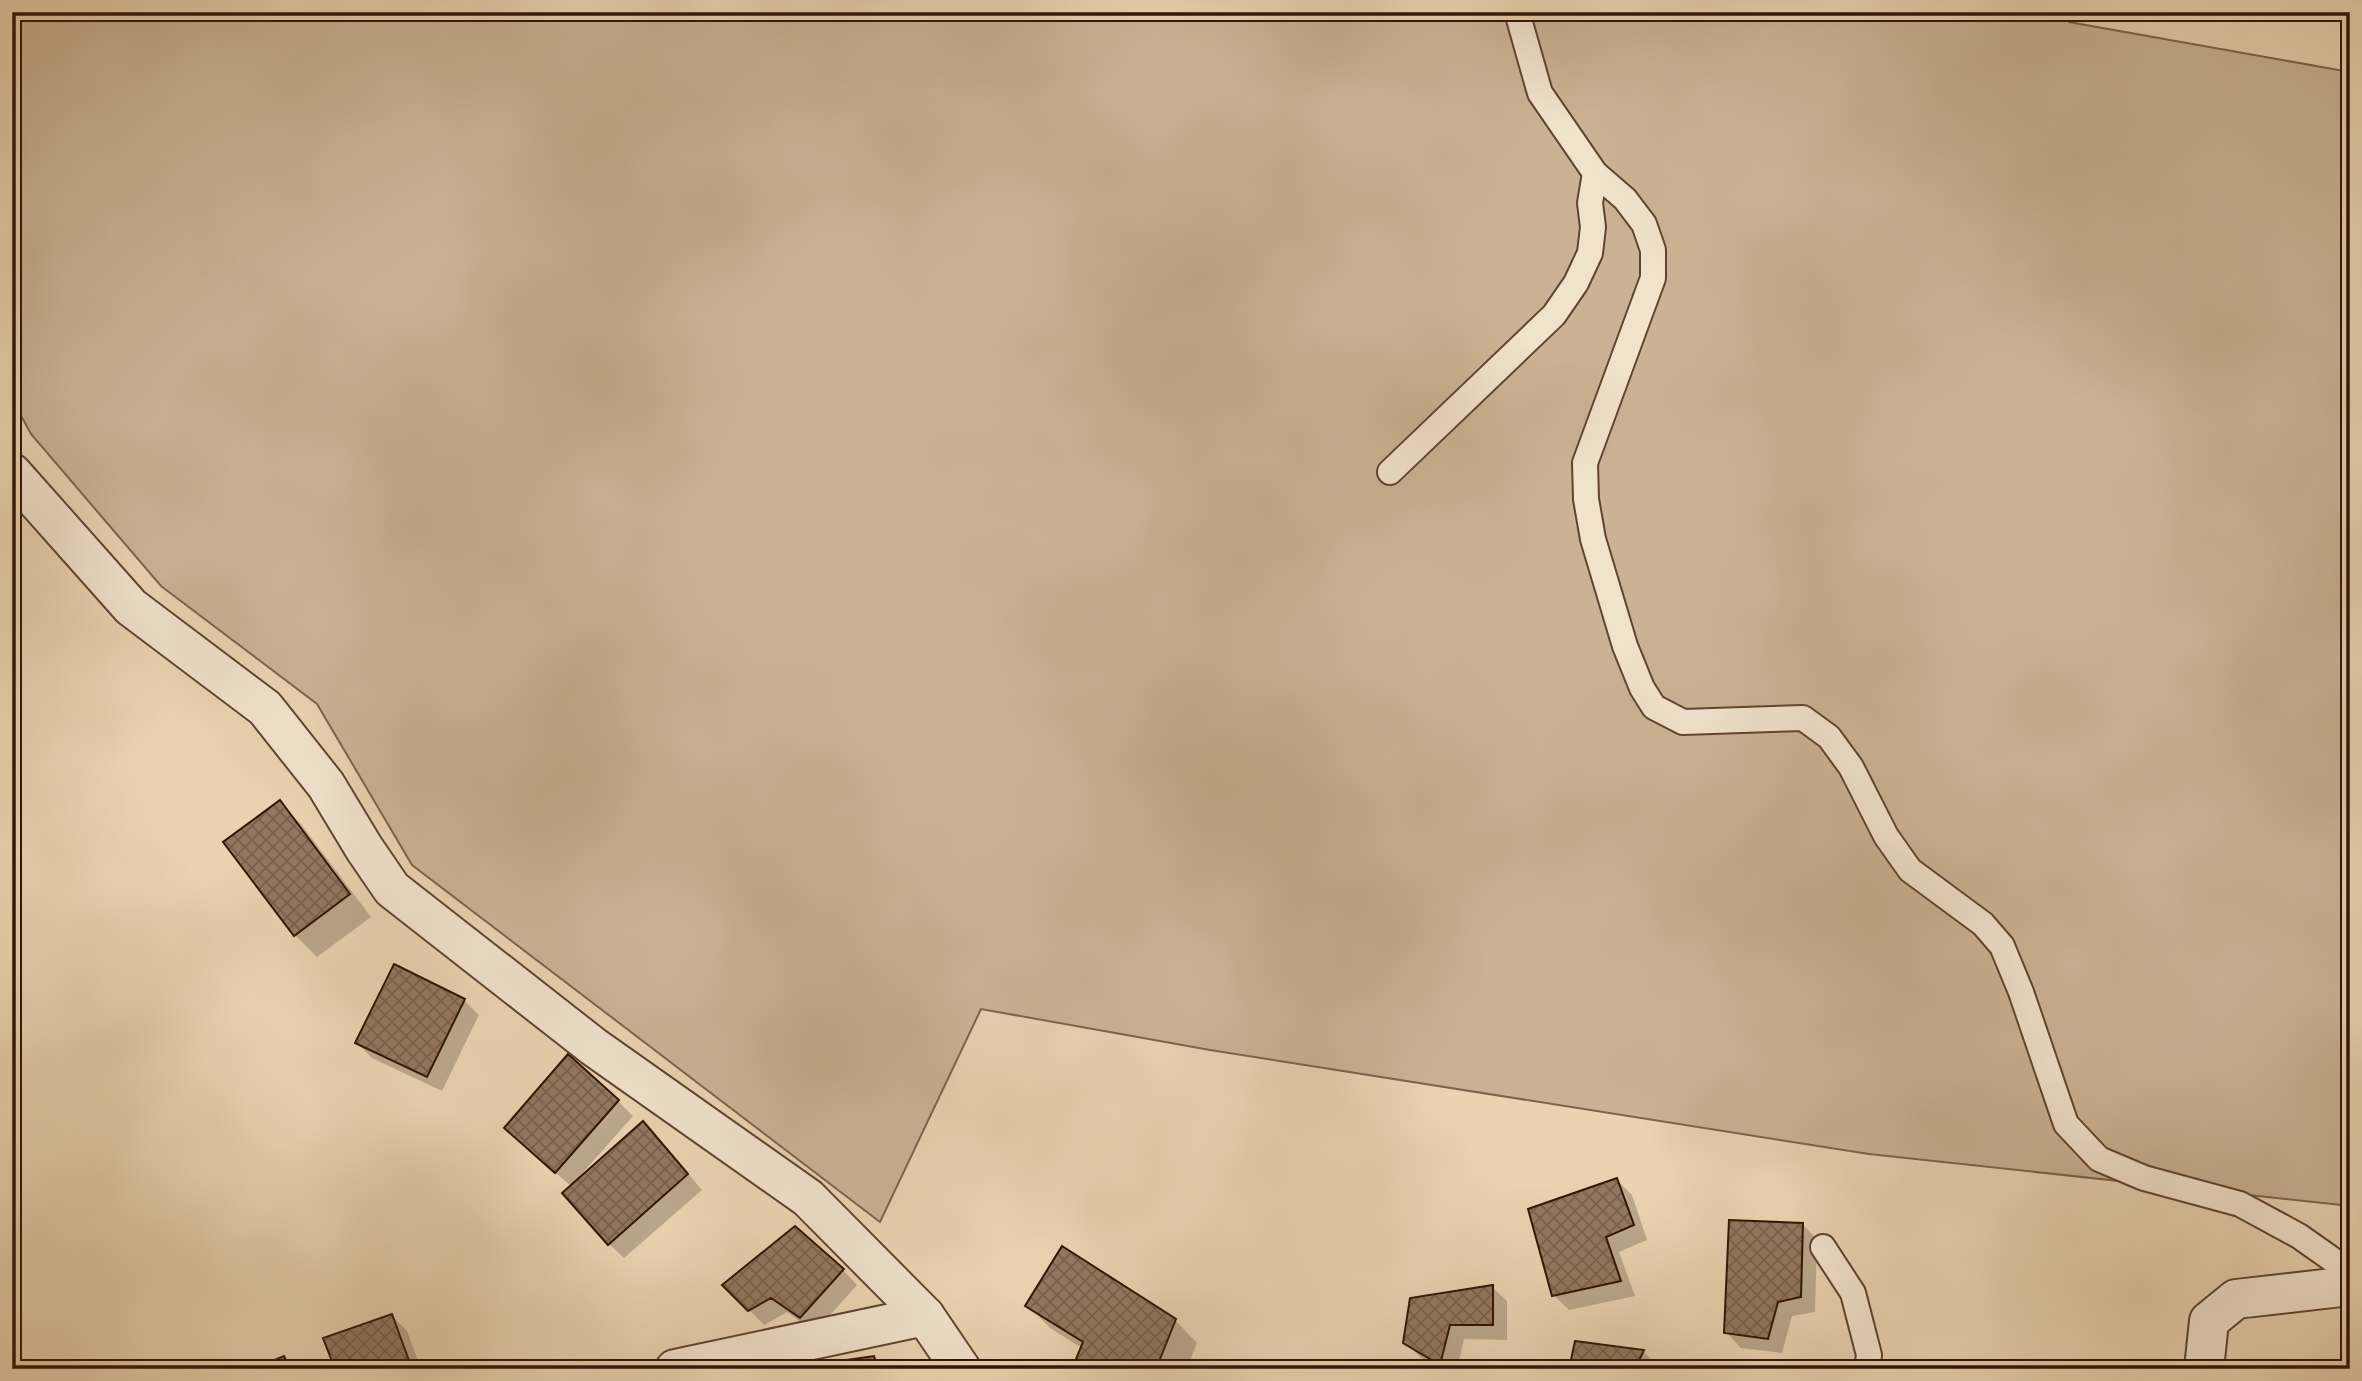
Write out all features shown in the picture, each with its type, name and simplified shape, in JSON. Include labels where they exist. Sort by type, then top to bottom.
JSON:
[{"type":"street","points":[[12,473],[131,607],[265,708],[326,785],[392,889],[594,1047],[808,1198],[925,1316],[961,1369]]},
{"type":"street","points":[[2203,1369],[2209,1321],[2236,1299],[2350,1286]]},
{"type":"street","points":[[675,1369],[925,1316]]},
{"type":"lane","points":[[1517,12],[1540,93],[1595,173],[1632,207],[1644,224],[1653,250],[1653,278],[1585,463],[1586,499],[1593,539],[1625,646],[1642,688],[1654,707],[1683,722],[1803,718],[1829,737],[1851,767],[1886,836],[1910,870],[1983,924],[2002,946],[2021,992],[2066,1124],[2099,1159],[2144,1178],[2240,1204],[2299,1236],[2350,1272]]},
{"type":"lane","points":[[1390,472],[1527,342],[1562,304],[1576,283],[1590,253],[1593,227],[1590,203],[1595,173]]},
{"type":"lane","points":[[1823,1247],[1853,1293],[1869,1355],[1867,1369]]},
{"type":"shaded area","points":[[12,12],[2063,12],[2069,22],[2350,72],[2350,1206],[1869,1154],[1210,1050],[981,1009],[880,1222],[412,865],[317,704],[161,586],[31,434],[12,399]]},
{"type":"building","points":[[280,800],[350,894],[294,936],[223,842]]},
{"type":"building","points":[[394,964],[465,999],[427,1077],[355,1043]]},
{"type":"building","points":[[568,1054],[619,1100],[555,1173],[504,1128]]},
{"type":"building","points":[[643,1121],[688,1174],[608,1245],[562,1193]]},
{"type":"building","points":[[1617,1178],[1634,1225],[1606,1237],[1621,1281],[1552,1296],[1528,1209]]},
{"type":"building","points":[[1729,1220],[1803,1223],[1801,1297],[1778,1302],[1768,1339],[1724,1333]]},
{"type":"building","points":[[795,1226],[844,1269],[800,1318],[771,1298],[748,1311],[722,1285]]},
{"type":"building","points":[[1062,1246],[1176,1319],[1156,1369],[1147,1369],[1128,1361],[1127,1369],[1072,1369],[1083,1342],[1025,1306]]},
{"type":"building","points":[[1493,1285],[1493,1325],[1450,1325],[1440,1365],[1403,1343],[1410,1298]]},
{"type":"building","points":[[392,1314],[411,1366],[401,1369],[335,1369],[323,1338]]},
{"type":"building","points":[[1575,1341],[1644,1350],[1635,1369],[1569,1369]]},
{"type":"building","points":[[284,1356],[290,1369],[253,1369]]},
{"type":"building","points":[[874,1356],[878,1369],[783,1369]]}]
